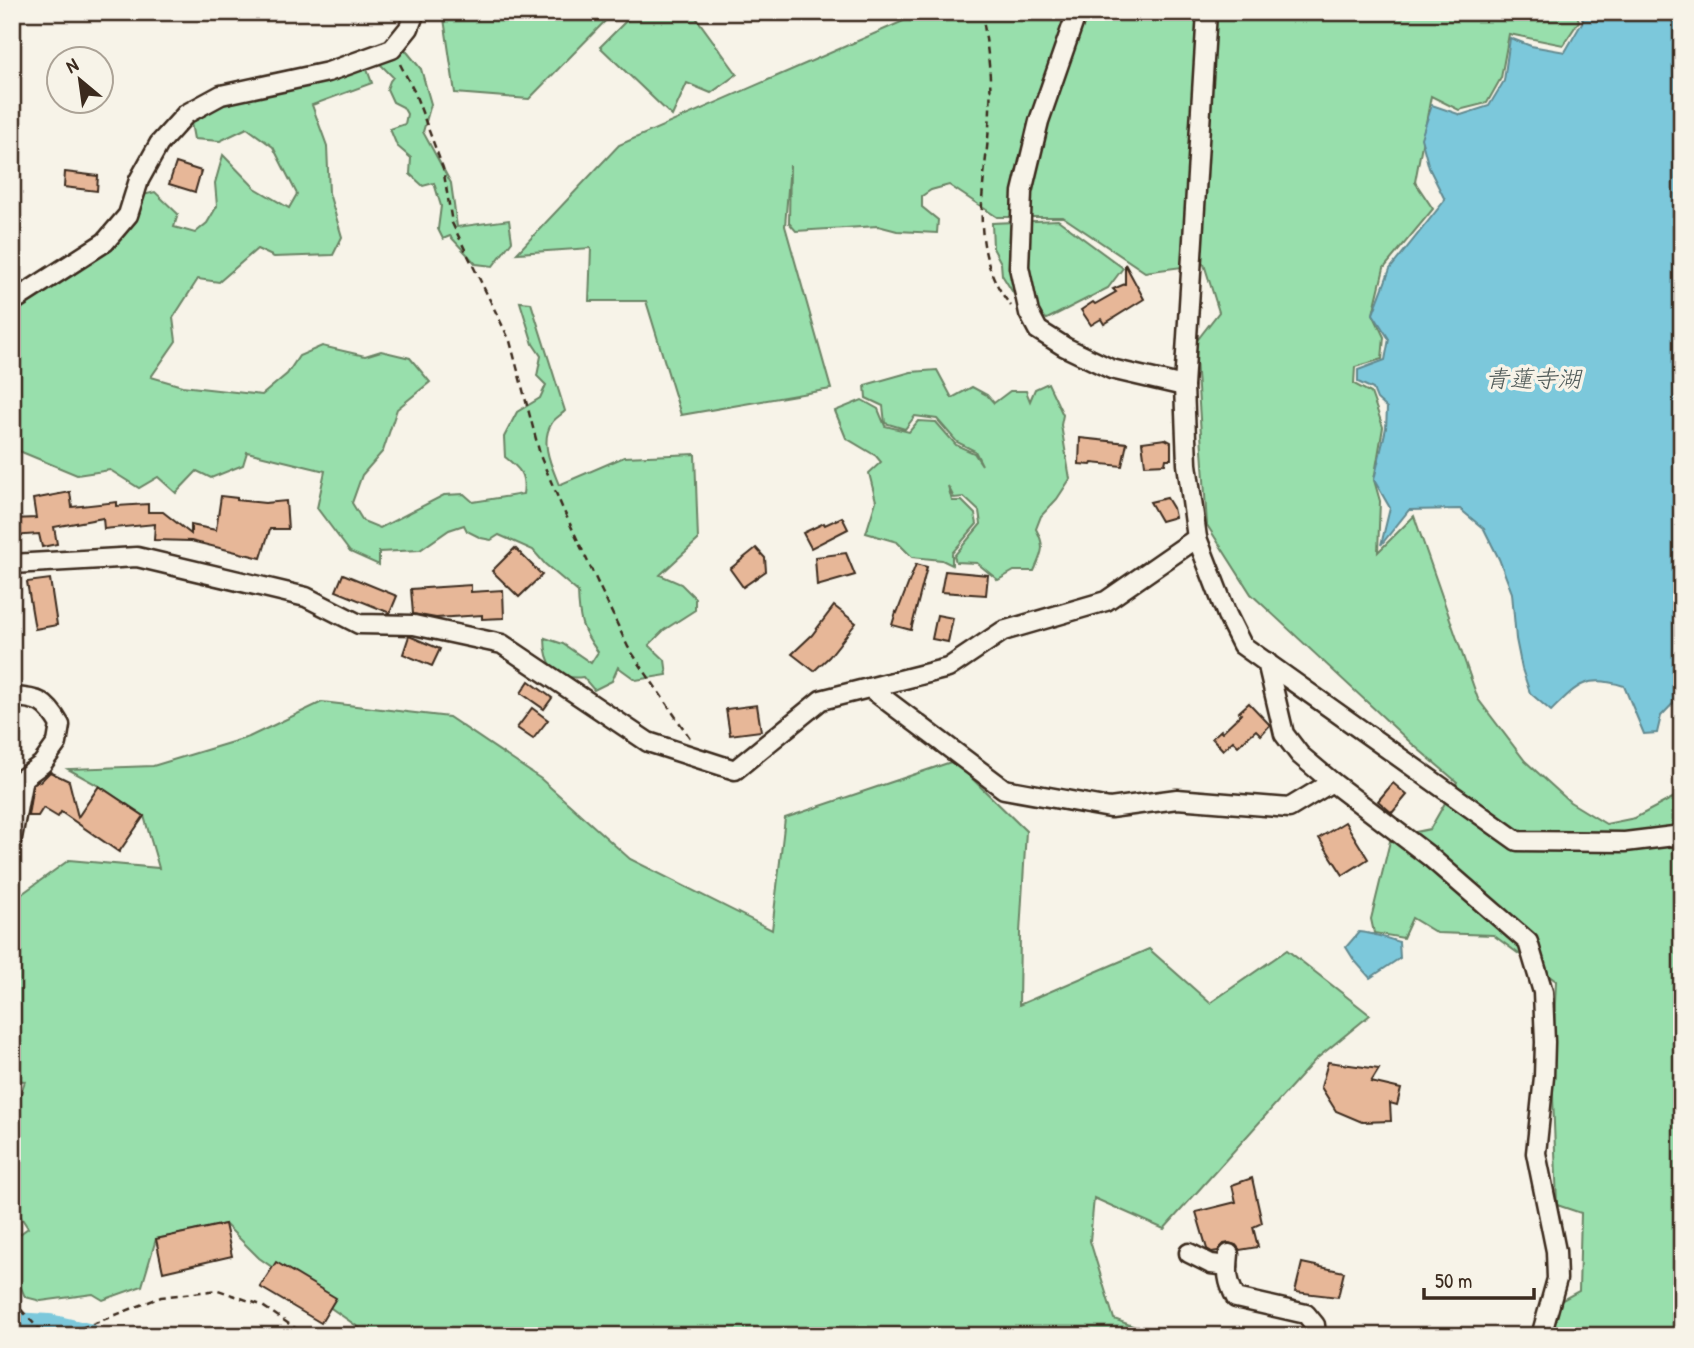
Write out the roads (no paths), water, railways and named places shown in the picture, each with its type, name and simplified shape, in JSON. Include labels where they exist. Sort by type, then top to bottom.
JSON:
[{"type":"street","points":[[12,302],[105,242],[128,215],[139,180],[159,144],[186,114],[221,95],[328,72],[392,48],[409,28],[415,12]]},
{"type":"street","points":[[1077,12],[1039,121],[1021,192],[1019,267],[1028,313],[1038,330],[1065,347],[1111,369],[1184,386]]},
{"type":"street","points":[[1207,12],[1184,386],[1187,464],[1197,538],[1227,615],[1242,645],[1517,841],[1625,842],[1682,835]]},
{"type":"street","points":[[12,564],[137,557],[306,597],[359,624],[414,625],[502,644],[648,742],[735,770],[821,700],[948,668],[1003,631],[1106,601],[1197,538]]},
{"type":"street","points":[[1267,662],[1284,734],[1300,755],[1429,856],[1528,942],[1543,992],[1544,1076],[1536,1153],[1556,1251],[1557,1279],[1541,1336]]},
{"type":"street","points":[[870,688],[1004,789],[1110,808],[1177,799],[1289,807],[1332,782]]},
{"type":"street","points":[[12,697],[34,698],[47,705],[60,725],[57,743],[43,764],[23,778],[12,838]]},
{"type":"street","points":[[1189,1253],[1211,1264],[1228,1260],[1227,1274],[1236,1298],[1306,1314],[1315,1325],[1316,1336]]},
{"type":"water","name":"青蓮寺湖","points":[[1580,12],[1682,12],[1682,694],[1661,716],[1657,733],[1644,734],[1624,686],[1600,681],[1583,684],[1551,711],[1530,693],[1516,639],[1512,593],[1484,529],[1460,509],[1409,510],[1381,545],[1390,508],[1374,480],[1386,428],[1387,408],[1377,399],[1373,389],[1358,382],[1358,370],[1385,360],[1389,339],[1373,314],[1390,269],[1445,200],[1429,168],[1421,138],[1432,105],[1461,115],[1489,106],[1504,81],[1510,38],[1531,46],[1565,52],[1583,21]]},
{"type":"water","points":[[1359,932],[1399,942],[1400,958],[1370,978],[1346,947]]},
{"type":"waterway","points":[[12,1325],[49,1327],[87,1336]]}]
